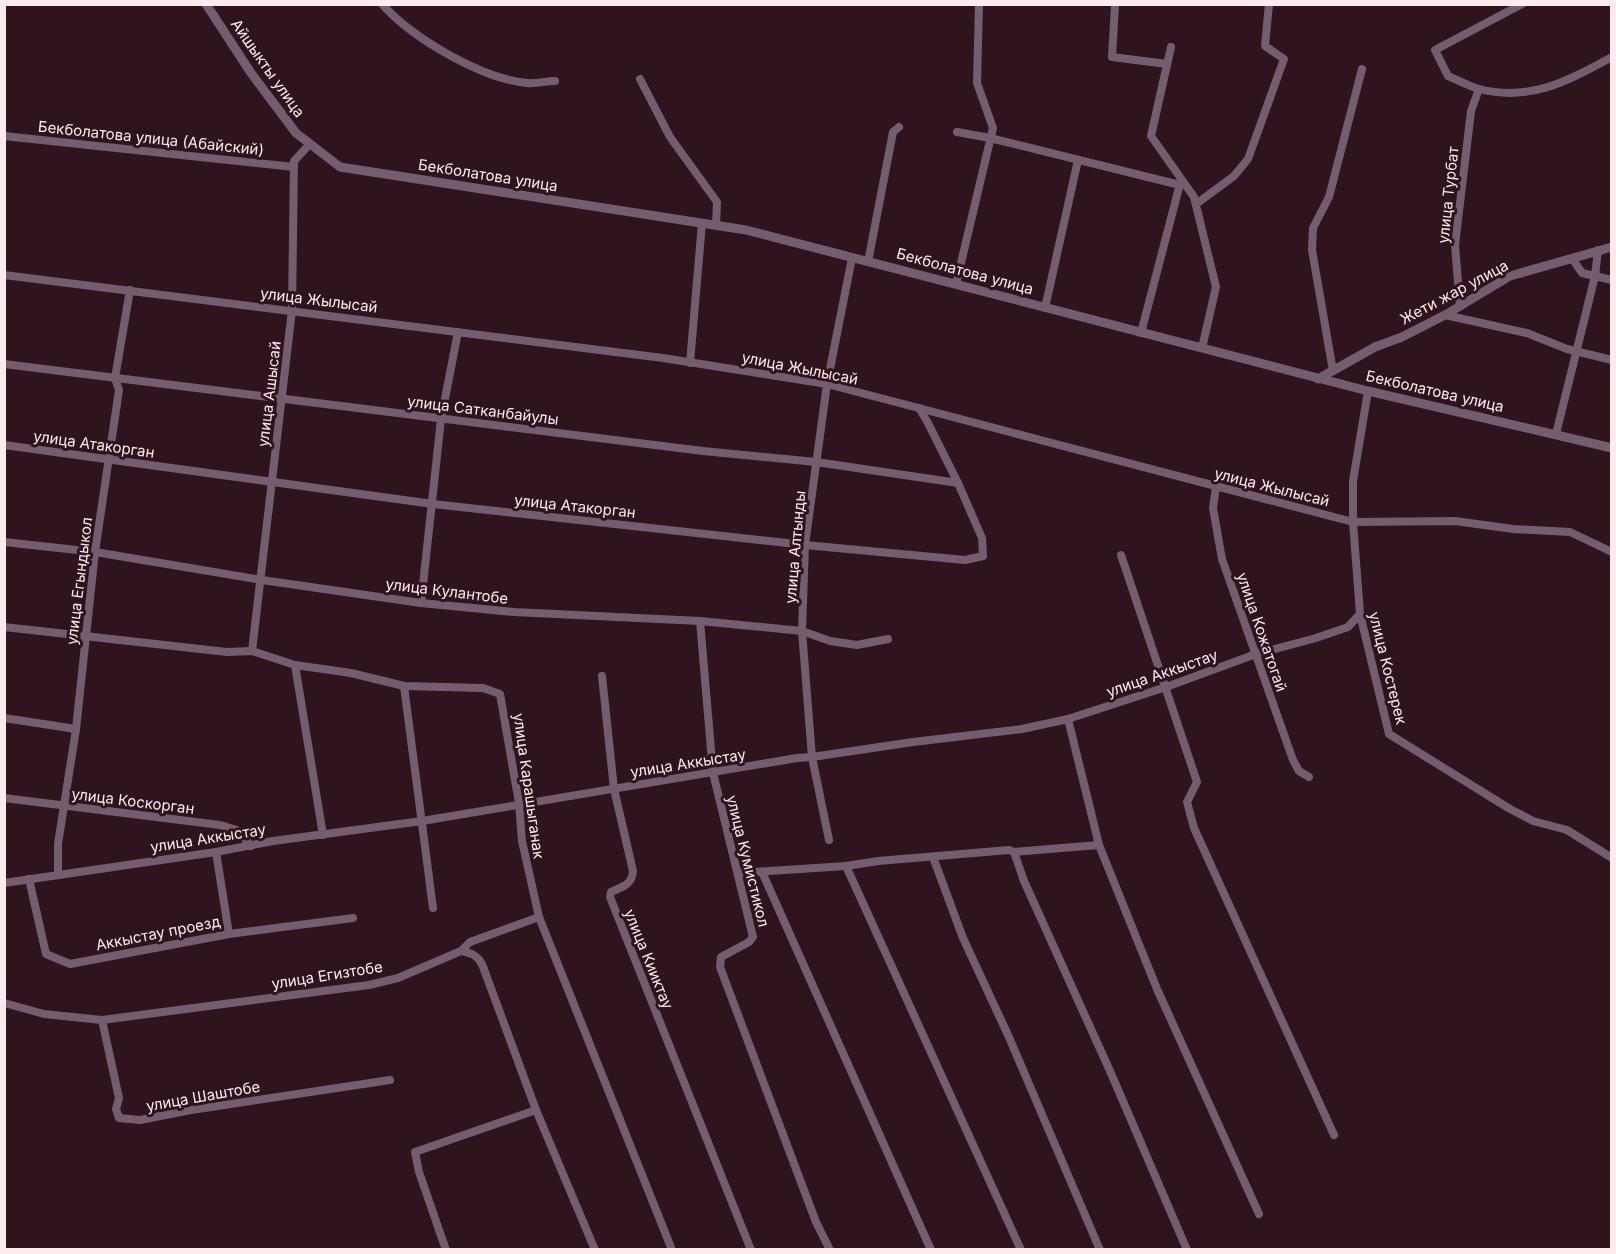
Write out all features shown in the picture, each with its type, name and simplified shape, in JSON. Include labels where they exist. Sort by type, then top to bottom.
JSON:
[{"type":"street","name":"Айшыкты улица","points":[[206,4],[251,73],[296,133],[310,144]]},
{"type":"street","points":[[382,4],[395,19],[427,42],[483,72],[528,84],[555,81]]},
{"type":"street","points":[[956,284],[993,128],[977,83],[979,4]]},
{"type":"street","points":[[1196,204],[1234,176],[1248,159],[1284,59],[1265,46],[1269,4]]},
{"type":"street","points":[[1522,4],[1435,50],[1448,76],[1479,89],[1521,94],[1563,83],[1611,57]]},
{"type":"street","points":[[1115,5],[1112,57],[1167,64]]},
{"type":"street","points":[[1171,47],[1151,136],[1180,181],[1194,197],[1216,287],[1202,348]]},
{"type":"street","points":[[1333,371],[1312,250],[1313,228],[1329,197],[1362,69]]},
{"type":"street","points":[[640,79],[670,137],[717,202],[716,225]]},
{"type":"street","name":"улица Турбат","points":[[1460,306],[1455,245],[1471,111],[1479,89]]},
{"type":"street","points":[[868,262],[893,132],[899,127]]},
{"type":"street","points":[[957,132],[1180,181]]},
{"type":"street","name":"Бекболатова улица (Абайский)","points":[[4,136],[294,167]]},
{"type":"street","points":[[294,167],[294,160],[310,144]]},
{"type":"street","name":"Бекболатова улица","points":[[310,144],[340,167],[746,230],[1318,379],[1611,448]]},
{"type":"street","points":[[1045,308],[1078,160]]},
{"type":"street","name":"улица Ашысай","points":[[252,651],[292,310],[294,167]]},
{"type":"street","points":[[1141,333],[1180,181]]},
{"type":"street","points":[[690,363],[702,223]]},
{"type":"street","name":"Жети жар улица","points":[[1318,379],[1375,347],[1402,337],[1444,315],[1510,276],[1611,247]]},
{"type":"street","points":[[1556,435],[1595,276],[1598,250]]},
{"type":"street","name":"улица Алтынды","points":[[829,840],[812,757],[802,631],[805,545],[827,384],[852,258]]},
{"type":"street","points":[[1572,258],[1582,273],[1611,280]]},
{"type":"street","name":"улица Жылысай","points":[[4,275],[292,310],[690,363],[827,384],[1353,522],[1455,521],[1513,529],[1570,532],[1611,552]]},
{"type":"street","name":"улица Егындыкол","points":[[58,875],[58,844],[76,729],[95,552],[119,390],[116,378],[130,290]]},
{"type":"street","points":[[1444,315],[1527,333],[1577,351],[1611,360]]},
{"type":"street","points":[[421,603],[441,419],[458,332]]},
{"type":"street","name":"улица Сатканбайулы","points":[[4,364],[703,451],[816,462],[958,483]]},
{"type":"street","name":"улица Костерек","points":[[1368,391],[1353,481],[1353,522],[1360,615],[1389,734],[1510,809],[1533,821],[1567,830],[1611,858]]},
{"type":"street","name":"улица Атакорган","points":[[4,446],[433,504],[805,545],[965,560],[983,556],[982,538],[958,483],[919,408]]},
{"type":"street","name":"улица Кожатогай","points":[[1216,487],[1213,508],[1222,559],[1293,760],[1299,771],[1309,777]]},
{"type":"street","name":"улица Кулантобе","points":[[4,542],[95,552],[262,580],[421,603],[514,612],[700,621],[802,631],[830,641],[857,645],[888,639]]},
{"type":"street","points":[[1121,555],[1197,782],[1187,802],[1194,828],[1334,1135]]},
{"type":"street","name":"улица Аккыстау","points":[[4,883],[216,852],[273,841],[422,821],[797,758],[1022,729],[1068,719],[1256,654],[1316,638],[1348,627],[1360,615]]},
{"type":"street","name":"улица Кумистикол","points":[[700,621],[713,773],[753,937],[749,942],[721,957],[720,967],[816,1222],[830,1250]]},
{"type":"street","name":"улица Карашыганак","points":[[4,627],[227,652],[252,651],[295,665],[351,673],[405,686],[483,688],[500,694],[519,803],[522,841],[539,916],[672,1250]]},
{"type":"street","points":[[295,665],[323,835]]},
{"type":"street","name":"улица Кииктау","points":[[602,676],[614,789],[633,871],[632,879],[628,884],[611,892],[610,897],[751,1250]]},
{"type":"street","points":[[405,686],[433,909]]},
{"type":"street","points":[[4,718],[76,729]]},
{"type":"street","points":[[1068,719],[1099,845],[1157,989],[1259,1214]]},
{"type":"street","name":"улица Коскорган","points":[[4,798],[220,825],[237,830],[251,846]]},
{"type":"street","points":[[738,873],[846,866],[878,861],[1009,850],[1014,852],[1099,845]]},
{"type":"street","points":[[216,852],[229,934]]},
{"type":"street","points":[[1014,852],[1024,881],[1106,1061],[1186,1250]]},
{"type":"street","points":[[933,857],[963,938],[1012,1045],[1100,1250]]},
{"type":"street","points":[[846,866],[1021,1250]]},
{"type":"street","points":[[762,872],[931,1250]]},
{"type":"street","name":"Аккыстау проезд","points":[[29,879],[46,954],[70,964],[229,934],[353,918]]},
{"type":"street","name":"улица Егизтобе","points":[[4,1003],[44,1014],[102,1020],[369,985],[398,978],[461,951],[470,942],[539,916]]},
{"type":"street","points":[[461,951],[478,957],[482,964],[536,1110],[596,1250]]},
{"type":"street","name":"улица Шаштобе","points":[[102,1020],[119,1098],[116,1109],[119,1118],[140,1120],[191,1110],[390,1080]]},
{"type":"street","points":[[446,1250],[419,1172],[415,1152],[536,1110]]}]
